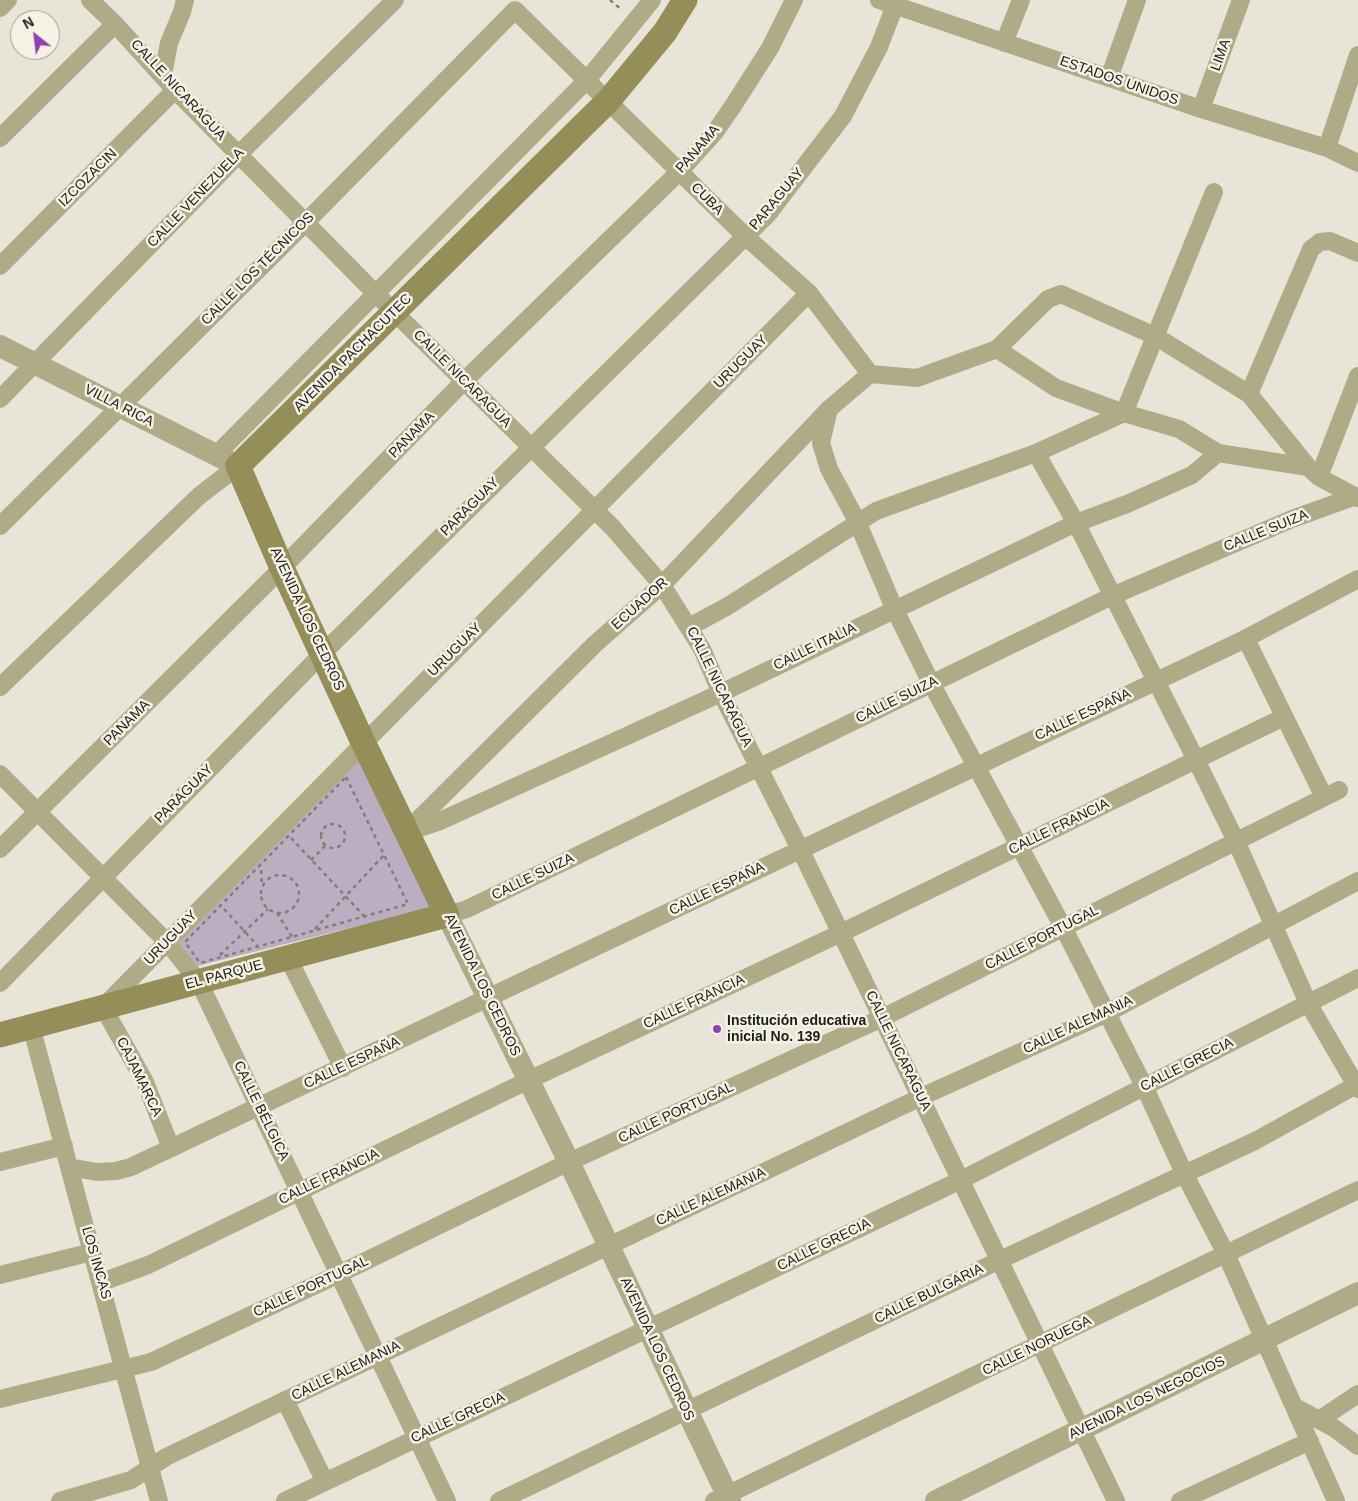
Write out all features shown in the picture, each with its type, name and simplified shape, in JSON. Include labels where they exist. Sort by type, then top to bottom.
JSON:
[{"type":"main road","name":"AVENIDA PACHACUTEC","points":[[238,466],[608,101],[665,32],[685,0]]},
{"type":"main road","name":"AVENIDA LOS CEDROS","points":[[238,466],[322,654],[447,915]]},
{"type":"main road","name":"EL PARQUE","points":[[0,1035],[199,982],[290,948],[447,915]]},
{"type":"street","points":[[0,8],[8,0]]},
{"type":"street","name":"CALLE NICARAGUA","points":[[90,0],[115,24],[175,90],[376,294],[594,510],[662,585],[690,626],[702,649],[721,692],[800,849],[1116,1501]]},
{"type":"street","points":[[163,75],[169,43],[185,0]]},
{"type":"street","name":"CALLE VENEZUELA","points":[[0,399],[239,154],[395,0]]},
{"type":"street","name":"AVENIDA PACHACUTEC","points":[[216,454],[587,80],[652,0]]},
{"type":"street","name":"PANAMA","points":[[0,849],[282,568],[464,382],[679,172],[715,132],[733,106],[770,48],[794,0]]},
{"type":"street","points":[[1004,43],[1020,0]]},
{"type":"street","points":[[1109,78],[1137,0]]},
{"type":"street","name":"LIMA","points":[[1201,109],[1241,0]]},
{"type":"street","name":"ESTADOS UNIDOS","points":[[890,2],[1004,43],[1201,109],[1327,148],[1358,163]]},
{"type":"street","name":"PARAGUAY","points":[[0,982],[322,654],[768,214],[843,116],[879,47],[890,2]]},
{"type":"street","name":"CUBA","points":[[515,10],[745,236],[809,293],[870,374]]},
{"type":"street","name":"CALLE LOS TÉCNICOS","points":[[0,526],[306,222],[515,10]]},
{"type":"street","points":[[0,138],[115,24]]},
{"type":"street","points":[[1327,148],[1358,55]]},
{"type":"street","name":"IZCOZACIN","points":[[0,266],[175,90]]},
{"type":"street","points":[[690,626],[728,606],[857,521],[876,511],[1036,453],[1124,413],[1214,192]]},
{"type":"street","points":[[1249,394],[1311,249],[1320,242],[1330,241],[1358,253]]},
{"type":"street","name":"URUGUAY","points":[[103,1007],[809,293]]},
{"type":"street","points":[[870,374],[917,378],[997,349],[1048,299],[1061,294],[1155,336],[1249,394],[1313,472],[1356,498]]},
{"type":"street","name":"VILLA RICA","points":[[0,346],[238,466]]},
{"type":"street","points":[[997,349],[1056,388],[1124,413],[1179,429],[1218,453],[1313,472]]},
{"type":"street","name":"ECUADOR","points":[[407,832],[595,644],[662,585],[829,409],[870,374]]},
{"type":"street","points":[[1313,472],[1358,376]]},
{"type":"street","points":[[829,409],[821,443],[829,469],[857,521],[894,608],[931,683],[1063,927],[1144,1086],[1184,1173],[1226,1254],[1336,1501]]},
{"type":"street","points":[[1036,453],[1076,523],[1196,760],[1236,841],[1308,1003],[1357,1086]]},
{"type":"street","name":"CALLE ITALIA","points":[[407,832],[438,822],[721,692],[1076,523],[1127,504],[1192,476],[1218,453]]},
{"type":"street","name":"AVENIDA PACHACUTEC","points":[[0,687],[199,496],[238,466]]},
{"type":"street","name":"CALLE SUIZA","points":[[447,915],[466,909],[1112,596],[1292,520],[1356,498]]},
{"type":"street","name":"CALLE ESPAÑA","points":[[70,1167],[96,1172],[116,1171],[260,1108],[800,849],[1246,639],[1358,579]]},
{"type":"street","points":[[1246,639],[1284,717]]},
{"type":"street","name":"CALLE FRANCIA","points":[[102,1282],[148,1265],[529,1080],[840,934],[1284,717]]},
{"type":"street","name":"CALLE PORTUGAL","points":[[0,1399],[151,1362],[340,1274],[569,1162],[882,1018],[1331,794],[1284,717]]},
{"type":"street","name":"CALLE BÉLGICA","points":[[0,774],[167,942],[199,982],[447,1501]]},
{"type":"street","name":"CALLE ALEMANIA","points":[[60,1501],[131,1480],[166,1457],[285,1400],[920,1097],[1107,1013],[1358,881]]},
{"type":"street","name":"AVENIDA LOS CEDROS","points":[[447,915],[569,1162],[685,1410],[724,1499]]},
{"type":"street","points":[[290,948],[343,1068]]},
{"type":"street","name":"CALLE GRECIA","points":[[285,1501],[961,1180],[1358,978]]},
{"type":"street","name":"CAJAMARCA","points":[[103,1007],[145,1082],[171,1148]]},
{"type":"street","name":"LOS INCAS","points":[[31,1026],[92,1252],[102,1282],[159,1501]]},
{"type":"street","name":"CALLE BULGARIA","points":[[498,1501],[685,1410],[1255,1140],[1357,1086]]},
{"type":"street","points":[[0,1162],[64,1146]]},
{"type":"street","name":"CALLE NORUEGA","points":[[724,1499],[1358,1190]]},
{"type":"street","points":[[0,1276],[92,1252]]},
{"type":"street","name":"AVENIDA LOS NEGOCIOS","points":[[936,1501],[1358,1293]]},
{"type":"street","points":[[1319,1420],[1358,1394]]},
{"type":"street","points":[[285,1400],[325,1482]]},
{"type":"street","points":[[1295,1407],[1334,1428],[1358,1446]]},
{"type":"street","points":[[1180,1501],[1310,1441]]},
{"type":"path","points":[[312,932],[408,904],[346,777],[290,837],[185,942],[200,963],[259,947],[290,948],[312,932],[384,855]]},
{"type":"path","points":[[330,824],[340,825],[345,833],[343,843],[335,848],[325,846],[321,838],[322,829],[330,824]]},
{"type":"path","points":[[290,837],[365,917]]},
{"type":"path","points":[[311,860],[325,846]]},
{"type":"path","points":[[285,876],[297,884],[299,898],[291,910],[277,913],[268,909],[262,899],[262,888],[272,877],[285,876]]},
{"type":"path","points":[[221,906],[259,947]]},
{"type":"path","points":[[216,959],[268,909]]},
{"type":"path","points":[[277,913],[290,948]]},
{"type":"shaded area","points":[[362,753],[434,907],[197,966],[176,939]]},
{"type":"place","name":"Institución educativa inicial No. 139","points":[[717,1029]]}]
